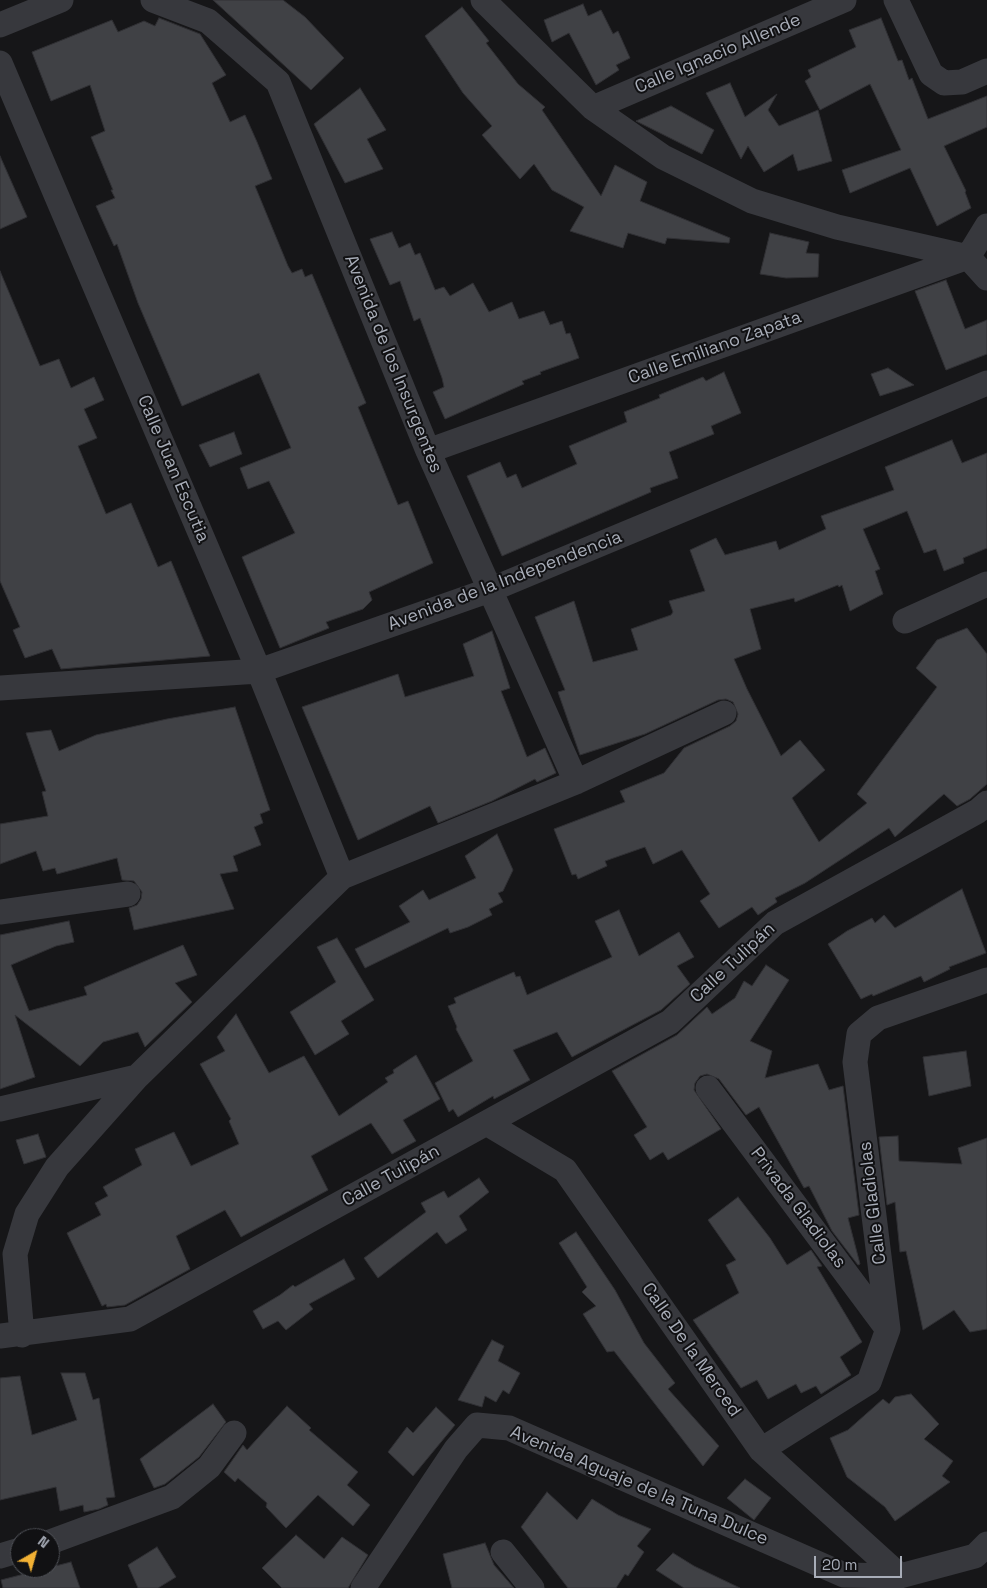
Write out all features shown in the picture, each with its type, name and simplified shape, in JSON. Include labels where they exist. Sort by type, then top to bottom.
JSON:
[{"type":"street","points":[[0,25],[61,0]]},
{"type":"street","name":"Avenida de los Insurgentes","points":[[153,0],[208,21],[278,82],[428,451],[576,782]]},
{"type":"street","points":[[483,0],[593,108],[663,157],[752,201],[837,227],[968,258],[987,278]]},
{"type":"street","name":"Calle Ignacio Allende","points":[[593,108],[844,0]]},
{"type":"street","points":[[896,0],[931,74],[944,83],[962,82],[987,71]]},
{"type":"street","name":"Calle Juan Escutia","points":[[0,63],[259,671],[342,877]]},
{"type":"street","points":[[968,258],[987,226]]},
{"type":"street","name":"Calle Emiliano Zapata","points":[[428,451],[968,258]]},
{"type":"street","name":"Avenida de la Independencia","points":[[1,685],[259,671],[490,590],[987,383]]},
{"type":"street","points":[[904,621],[987,584]]},
{"type":"street","name":"Calle Tulipán","points":[[724,713],[576,782],[342,877],[137,1077],[57,1167],[27,1214],[15,1254],[11,1336],[130,1319],[488,1124],[670,1022],[775,923],[978,811],[987,803]]},
{"type":"street","points":[[0,912],[128,894]]},
{"type":"street","name":"Calle Gladiolas","points":[[761,1450],[869,1382],[888,1329],[855,1062],[859,1034],[878,1018],[987,980]]},
{"type":"street","points":[[0,1109],[137,1077]]},
{"type":"street","name":"Privada Gladiolas","points":[[708,1088],[888,1329]]},
{"type":"street","name":"Calle De la Merced","points":[[488,1124],[565,1170],[761,1450],[900,1576]]},
{"type":"street","name":"Avenida Aguaje de la Tuna Dulce","points":[[363,1588],[456,1449],[477,1425],[509,1428],[844,1575],[900,1576],[975,1556],[987,1544]]},
{"type":"street","points":[[60,1538],[172,1497],[209,1467],[234,1433]]},
{"type":"street","points":[[503,1552],[532,1588]]},
{"type":"building","points":[[213,0],[283,0],[305,17],[344,58],[311,90]]},
{"type":"building","points":[[583,4],[588,16],[601,10],[613,34],[618,31],[630,58],[616,65],[619,70],[596,85],[569,33],[552,42],[544,20]]},
{"type":"building","points":[[462,7],[489,41],[486,43],[518,84],[545,107],[542,110],[601,196],[615,165],[647,182],[640,201],[730,238],[729,243],[667,238],[665,244],[628,233],[623,248],[570,231],[584,207],[552,190],[534,164],[520,179],[482,135],[492,126],[463,93],[425,36]]},
{"type":"building","points":[[159,18],[200,34],[226,75],[212,83],[230,122],[245,115],[257,142],[272,179],[255,186],[288,266],[292,273],[302,269],[305,277],[312,274],[366,403],[358,407],[398,505],[408,501],[433,563],[369,592],[372,600],[363,609],[326,622],[329,628],[280,648],[242,557],[295,533],[269,481],[248,489],[240,468],[291,448],[259,373],[182,406],[138,303],[117,244],[114,246],[96,206],[115,198],[91,137],[105,131],[90,85],[51,101],[32,52],[112,20],[118,32],[144,21],[155,26]]},
{"type":"building","points":[[881,18],[898,61],[902,60],[909,80],[912,78],[928,119],[987,96],[987,127],[944,146],[966,191],[971,208],[937,226],[910,168],[850,193],[842,170],[901,150],[870,84],[820,110],[805,81],[811,77],[808,70],[856,47],[849,30]]},
{"type":"building","points":[[730,83],[745,117],[777,94],[768,110],[779,126],[818,110],[832,161],[798,171],[793,154],[764,172],[748,146],[741,159],[706,93]]},
{"type":"building","points":[[360,88],[386,130],[367,139],[383,169],[345,183],[314,124]]},
{"type":"building","points":[[671,106],[714,130],[702,154],[636,121]]},
{"type":"building","points":[[0,156],[27,217],[0,229]]},
{"type":"building","points":[[392,232],[399,248],[410,243],[415,255],[420,253],[435,290],[444,287],[450,296],[473,283],[489,312],[512,302],[519,319],[544,311],[550,325],[562,321],[566,334],[570,333],[579,358],[540,372],[541,374],[522,381],[524,384],[445,419],[433,392],[444,387],[442,378],[420,318],[414,321],[400,281],[390,285],[370,239]]},
{"type":"building","points":[[770,233],[809,242],[806,253],[819,254],[818,277],[786,278],[760,274]]},
{"type":"building","points":[[0,271],[40,366],[59,359],[71,388],[94,377],[104,400],[84,409],[97,438],[78,446],[106,514],[131,503],[158,567],[171,561],[210,656],[61,669],[52,649],[25,658],[13,630],[20,627],[0,581]]},
{"type":"building","points":[[946,280],[965,329],[987,320],[987,354],[946,370],[915,291]]},
{"type":"building","points":[[888,368],[914,385],[880,396],[871,374]]},
{"type":"building","points":[[724,372],[741,413],[711,426],[714,434],[669,452],[678,478],[650,488],[651,492],[502,556],[467,476],[500,462],[507,478],[516,474],[522,488],[577,464],[569,446],[627,422],[624,412],[660,398],[659,395],[703,377],[706,381]]},
{"type":"building","points":[[234,432],[242,454],[210,467],[199,445]]},
{"type":"building","points":[[952,440],[962,463],[987,453],[987,548],[963,558],[964,563],[944,571],[936,549],[924,553],[907,511],[863,529],[880,569],[875,571],[883,594],[850,611],[842,585],[839,587],[838,585],[795,602],[794,598],[750,609],[761,649],[734,659],[781,756],[800,740],[825,770],[792,798],[819,842],[867,803],[857,794],[937,687],[916,668],[937,640],[967,628],[987,654],[987,784],[970,799],[957,806],[944,794],[895,837],[889,828],[805,883],[775,898],[777,902],[758,915],[752,907],[719,928],[700,901],[710,894],[682,850],[653,864],[645,847],[605,861],[607,866],[578,879],[576,874],[572,875],[554,829],[625,802],[620,791],[664,773],[684,748],[730,726],[736,721],[738,714],[733,702],[726,699],[718,700],[645,734],[580,755],[558,692],[565,690],[535,617],[574,601],[593,662],[638,650],[631,629],[671,615],[673,612],[669,601],[705,591],[690,550],[716,538],[725,555],[776,541],[779,550],[826,529],[821,516],[894,490],[885,467]]},
{"type":"building","points":[[492,631],[510,688],[501,691],[527,757],[545,748],[556,773],[537,782],[535,779],[492,801],[438,823],[430,806],[358,840],[302,707],[398,674],[405,697],[474,676],[463,644]]},
{"type":"building","points":[[235,707],[270,810],[260,814],[263,823],[254,827],[261,845],[233,856],[238,871],[220,874],[234,909],[134,930],[129,908],[137,905],[141,899],[142,892],[134,881],[122,880],[117,858],[57,874],[55,868],[43,871],[36,851],[0,864],[0,824],[48,816],[42,792],[46,791],[26,733],[51,730],[59,751],[96,735],[167,719]]},
{"type":"building","points":[[497,834],[513,870],[503,891],[498,893],[503,902],[489,909],[492,915],[468,927],[450,933],[448,928],[365,968],[355,949],[410,922],[399,906],[423,890],[429,900],[476,878],[465,856]]},
{"type":"building","points":[[962,889],[986,953],[949,967],[950,969],[924,982],[921,976],[861,999],[828,944],[847,931],[872,918],[875,923],[884,915],[895,928]]},
{"type":"building","points":[[619,910],[639,956],[679,932],[694,957],[677,966],[690,984],[661,1010],[572,1057],[557,1032],[513,1050],[530,1080],[494,1099],[493,1096],[458,1117],[453,1109],[449,1112],[435,1083],[473,1061],[456,1029],[457,1027],[448,1006],[456,1003],[454,998],[514,972],[516,977],[520,976],[527,995],[612,957],[595,921]]},
{"type":"building","points":[[69,921],[74,942],[56,946],[11,965],[29,1011],[87,995],[84,987],[183,945],[197,975],[175,983],[192,1002],[145,1047],[138,1032],[103,1042],[80,1066],[15,1015],[35,1077],[0,1089],[0,935]]},
{"type":"building","points":[[337,938],[374,1000],[341,1021],[349,1034],[315,1055],[290,1012],[336,982],[317,947]]},
{"type":"building","points":[[766,965],[789,980],[750,1041],[772,1051],[765,1078],[818,1064],[829,1090],[843,1086],[859,1215],[848,1218],[860,1264],[858,1265],[832,1231],[809,1186],[804,1188],[759,1107],[746,1115],[719,1079],[707,1074],[700,1076],[695,1083],[694,1090],[721,1129],[668,1160],[663,1152],[650,1160],[634,1135],[647,1127],[612,1071],[677,1035],[707,1007],[712,1014],[735,998],[744,981],[752,986]]},
{"type":"building","points":[[236,1014],[269,1073],[304,1056],[339,1116],[388,1082],[385,1078],[394,1073],[393,1070],[416,1055],[440,1099],[403,1120],[416,1141],[392,1154],[371,1123],[311,1156],[328,1190],[241,1237],[225,1210],[176,1236],[190,1269],[125,1305],[107,1307],[106,1304],[102,1306],[67,1233],[101,1215],[95,1203],[108,1196],[103,1187],[142,1165],[135,1149],[174,1132],[191,1166],[239,1144],[229,1121],[231,1119],[200,1064],[225,1051],[217,1037]]},
{"type":"building","points":[[966,1051],[971,1086],[929,1096],[923,1057]]},
{"type":"building","points":[[38,1134],[46,1157],[24,1164],[16,1140]]},
{"type":"building","points":[[898,1136],[899,1161],[962,1164],[958,1148],[987,1138],[987,1329],[970,1332],[954,1310],[923,1330],[906,1251],[900,1252],[895,1202],[887,1205],[879,1137]]},
{"type":"building","points":[[479,1178],[489,1192],[459,1216],[467,1230],[446,1244],[437,1232],[378,1278],[364,1258],[426,1212],[421,1203],[444,1191],[448,1198]]},
{"type":"building","points":[[738,1197],[770,1238],[787,1265],[811,1250],[822,1266],[817,1267],[862,1342],[840,1357],[851,1375],[821,1394],[816,1386],[801,1393],[796,1384],[768,1399],[757,1380],[741,1388],[693,1320],[739,1293],[726,1265],[736,1260],[708,1220]]},
{"type":"building","points":[[576,1232],[615,1290],[644,1343],[675,1383],[668,1389],[719,1446],[703,1466],[614,1351],[607,1352],[583,1314],[596,1306],[582,1292],[587,1287],[559,1243]]},
{"type":"building","points":[[344,1259],[355,1279],[309,1304],[313,1309],[286,1330],[278,1321],[263,1329],[253,1311],[293,1285],[295,1287]]},
{"type":"building","points":[[492,1340],[504,1346],[498,1361],[520,1373],[509,1394],[503,1390],[496,1402],[485,1396],[482,1407],[458,1400]]},
{"type":"building","points":[[61,1373],[85,1373],[93,1400],[99,1398],[115,1497],[106,1498],[108,1505],[99,1509],[84,1512],[83,1505],[60,1511],[56,1487],[0,1500],[0,1378],[20,1376],[32,1435],[77,1420]]},
{"type":"building","points":[[911,1394],[939,1424],[924,1439],[953,1461],[942,1476],[950,1482],[895,1521],[885,1507],[847,1477],[830,1438],[848,1430],[883,1399],[889,1404],[895,1397]]},
{"type":"building","points":[[213,1404],[226,1422],[199,1457],[165,1484],[154,1488],[140,1459]]},
{"type":"building","points":[[287,1406],[311,1428],[309,1430],[358,1472],[347,1485],[370,1505],[353,1526],[318,1495],[286,1528],[266,1507],[267,1503],[238,1478],[235,1482],[224,1472],[243,1445],[247,1450]]},
{"type":"building","points":[[436,1407],[455,1425],[413,1476],[388,1452],[407,1427],[413,1433]]},
{"type":"building","points":[[745,1479],[771,1498],[754,1520],[727,1498]]},
{"type":"building","points":[[547,1492],[577,1520],[592,1499],[618,1515],[651,1529],[637,1546],[644,1552],[628,1576],[625,1574],[616,1588],[568,1588],[521,1527]]},
{"type":"building","points":[[296,1535],[324,1559],[342,1537],[368,1555],[348,1588],[282,1588],[262,1568]]},
{"type":"building","points":[[485,1543],[494,1565],[514,1588],[452,1588],[443,1554]]},
{"type":"building","points":[[157,1547],[176,1577],[158,1588],[138,1588],[128,1565]]},
{"type":"building","points":[[673,1553],[694,1566],[740,1588],[684,1588],[656,1570]]},
{"type":"building","points":[[71,1562],[80,1588],[3,1588],[1,1580],[10,1578],[60,1578],[60,1565]]}]
